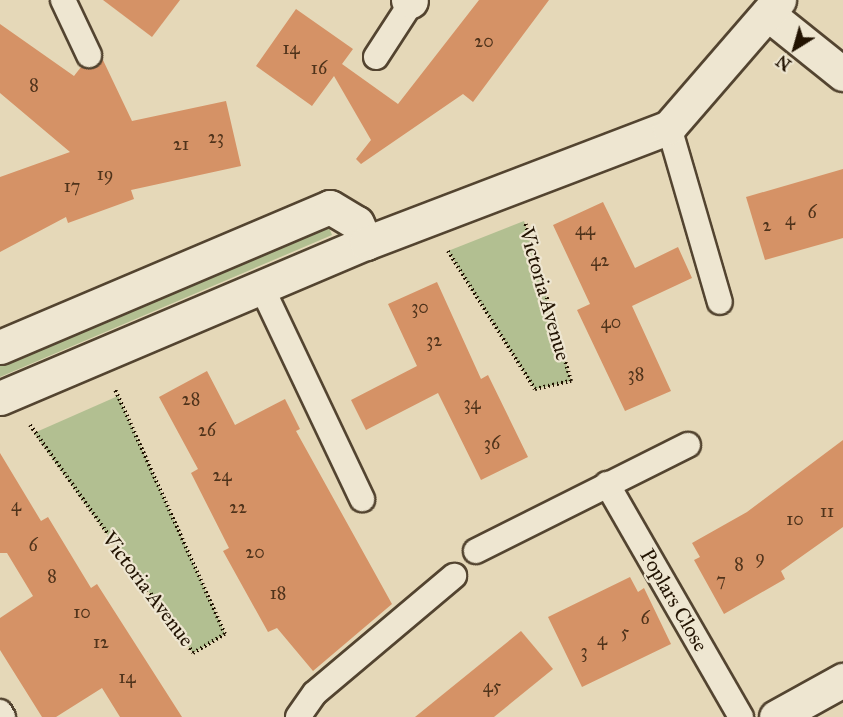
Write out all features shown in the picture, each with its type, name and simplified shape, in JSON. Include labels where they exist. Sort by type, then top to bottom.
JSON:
[{"type":"street","points":[[7,395],[366,243],[669,127],[773,7],[843,74]]},
{"type":"street","points":[[0,347],[330,207],[357,223],[366,243]]},
{"type":"street","points":[[776,717],[843,680]]},
{"type":"lane","points":[[63,0],[89,55]]},
{"type":"lane","points":[[376,57],[411,0]]},
{"type":"lane","points":[[669,127],[720,302]]},
{"type":"lane","points":[[261,286],[362,500]]},
{"type":"lane","points":[[476,551],[688,445]]},
{"type":"lane","name":"Poplars Close","points":[[607,484],[741,717]]},
{"type":"lane","points":[[298,717],[315,693],[454,576]]},
{"type":"lane","points":[[0,712],[3,717]]},
{"type":"path","name":"Victoria Avenue","points":[[433,218],[535,389],[571,381],[511,188]]},
{"type":"path","name":"Victoria Avenue","points":[[7,395],[193,653],[225,634],[100,356]]},
{"type":"green space","points":[[524,221],[571,381],[535,389],[448,251]]},
{"type":"green space","points":[[328,225],[332,235],[0,377],[0,365]]},
{"type":"green space","points":[[118,396],[225,634],[193,653],[34,433]]},
{"type":"building","points":[[103,0],[180,0],[152,37]]},
{"type":"building","points":[[479,0],[549,0],[473,102],[463,94],[361,164],[356,159],[371,140],[334,76],[312,106],[256,66],[296,9],[353,49],[342,64],[398,104]]},
{"type":"building","points":[[0,24],[74,76],[81,67],[95,68],[102,58],[132,121],[226,101],[241,166],[131,190],[134,199],[68,223],[66,217],[0,252],[0,177],[70,152],[0,93]]},
{"type":"building","points":[[843,169],[843,238],[765,260],[746,197]]},
{"type":"building","points":[[603,202],[635,268],[678,247],[692,278],[632,306],[671,391],[625,411],[577,310],[590,304],[553,225]]},
{"type":"building","points":[[437,282],[481,379],[488,375],[528,457],[481,480],[438,393],[366,430],[351,400],[417,366],[388,304]]},
{"type":"building","points":[[207,371],[235,425],[285,399],[300,429],[296,431],[392,604],[313,671],[277,628],[268,632],[223,551],[229,548],[191,473],[198,469],[159,397]]},
{"type":"building","points":[[843,440],[843,527],[781,571],[785,579],[724,614],[694,560],[700,557],[692,543],[747,512]]},
{"type":"building","points":[[0,453],[41,521],[48,517],[91,588],[97,584],[182,717],[120,717],[102,688],[56,717],[42,717],[0,650],[0,618],[33,596],[7,553],[0,553]]},
{"type":"building","points":[[630,577],[638,592],[644,588],[671,644],[582,687],[548,617]]},
{"type":"building","points":[[521,631],[553,669],[494,717],[415,717]]}]
